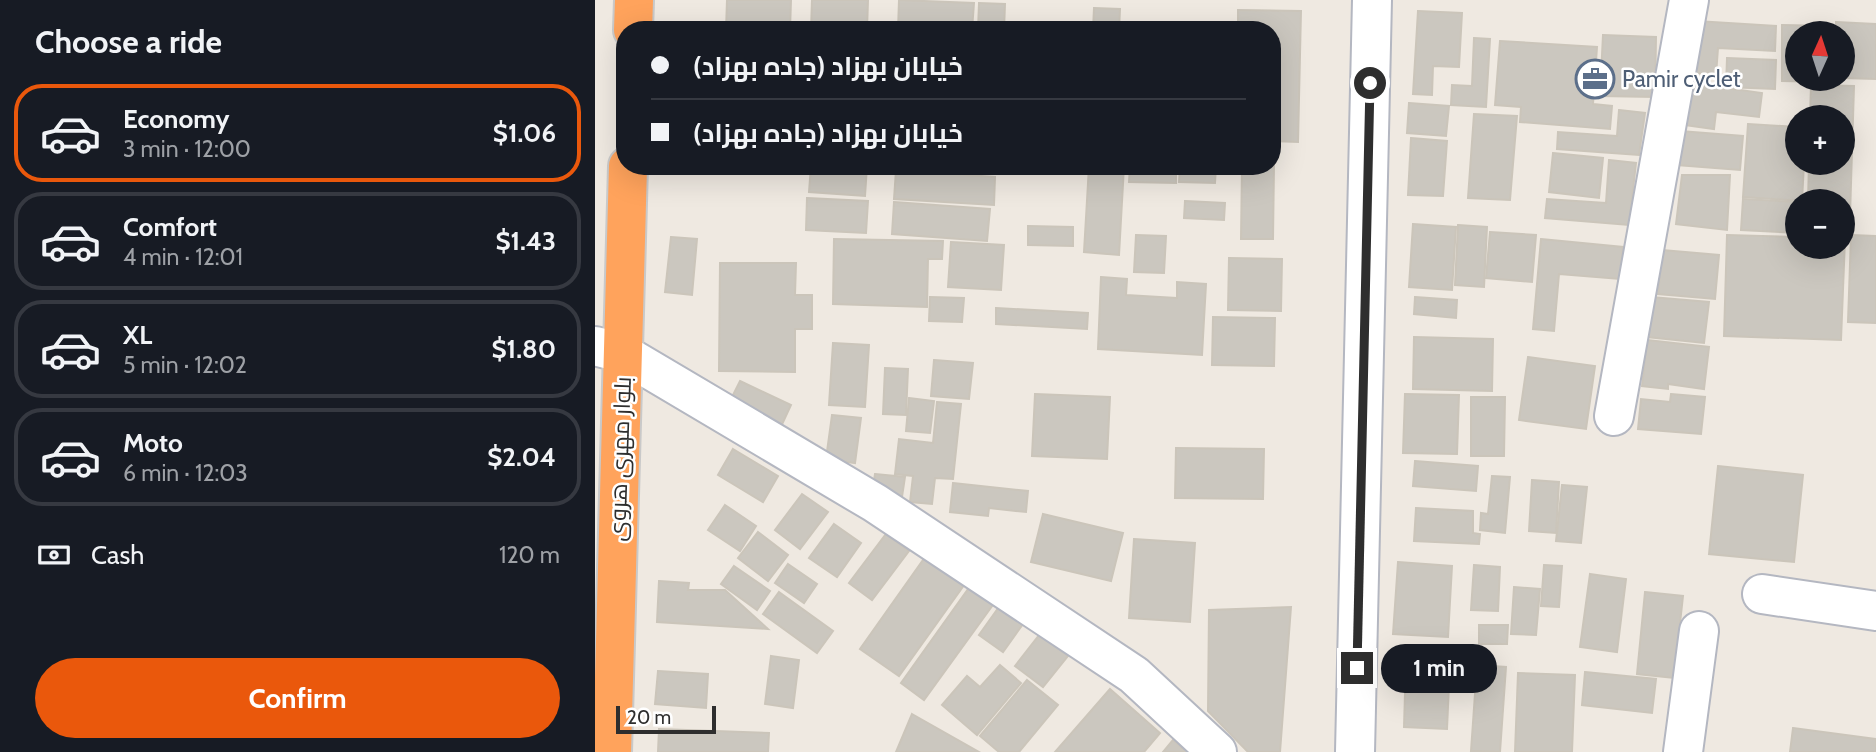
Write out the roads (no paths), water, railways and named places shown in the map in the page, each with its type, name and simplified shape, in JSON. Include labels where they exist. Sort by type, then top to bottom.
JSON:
[{"type":"highway","points":[[633,21],[634,0]]},
{"type":"highway","name":"بلوار مهری هروی","points":[[612,752],[609,349],[627,175]]},
{"type":"street","points":[[1355,752],[1372,0]]},
{"type":"street","points":[[1614,416],[1689,0]]},
{"type":"street","points":[[609,349],[875,503],[1122,668],[1217,752]]},
{"type":"street","points":[[1762,594],[1876,611]]},
{"type":"street","points":[[1683,752],[1699,631]]},
{"type":"place","name":"Pamir cyclet","points":[[1595,79]]}]
